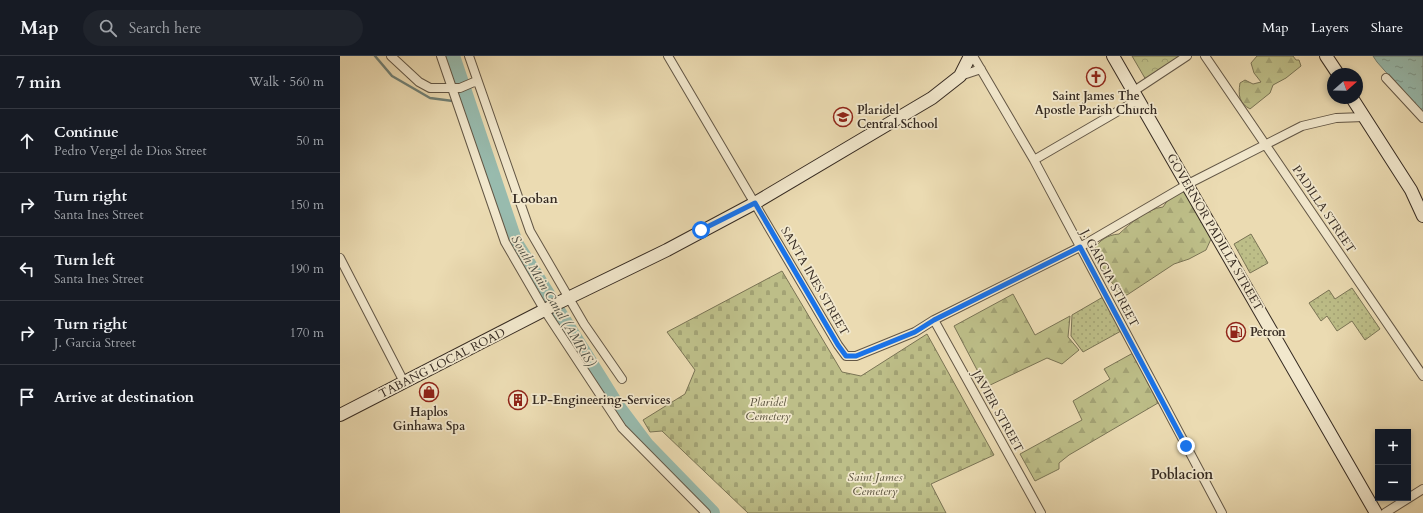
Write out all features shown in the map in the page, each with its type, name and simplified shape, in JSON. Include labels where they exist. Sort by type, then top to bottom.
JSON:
[{"type":"street","points":[[391,56],[420,82],[430,88],[456,91],[476,82]]},
{"type":"street","points":[[441,56],[456,91],[459,106],[505,242],[546,310],[622,428],[706,513]]},
{"type":"street","points":[[469,56],[476,82],[530,231],[564,300],[584,324],[622,379]]},
{"type":"street","name":"SANTA INES STREET","points":[[668,56],[838,345],[846,356],[856,356],[915,332],[934,320],[1080,247],[1188,184],[1302,126],[1336,118],[1364,117]]},
{"type":"street","points":[[960,76],[970,56]]},
{"type":"street","name":"J. GARCIA STREET","points":[[973,56],[1034,160],[1222,513]]},
{"type":"street","name":"GOVERNOR PADILLA STREET","points":[[1113,56],[1376,513]]},
{"type":"street","points":[[1034,160],[1136,95],[1187,56]]},
{"type":"street","name":"PADILLA STREET","points":[[1204,56],[1423,376]]},
{"type":"street","points":[[1326,56],[1334,68]]},
{"type":"street","points":[[960,76],[981,69]]},
{"type":"street","name":"TABANG LOCAL ROAD","points":[[340,415],[564,300],[667,250],[755,203],[921,106],[960,76]]},
{"type":"street","points":[[1386,78],[1423,118]]},
{"type":"street","points":[[1356,104],[1411,190],[1423,216]]},
{"type":"street","points":[[340,258],[404,382]]},
{"type":"street","name":"JAVIER STREET","points":[[934,320],[1041,513]]},
{"type":"street","points":[[1385,513],[1423,489]]},
{"type":"green space","points":[[1132,56],[1184,56],[1146,80]]},
{"type":"green space","points":[[1257,56],[1293,56],[1296,60],[1299,60],[1301,66],[1286,78],[1273,85],[1270,93],[1250,109],[1241,101],[1239,87],[1240,83],[1245,80],[1253,84],[1261,82],[1254,73],[1251,63]]},
{"type":"green space","points":[[1181,190],[1192,200],[1197,214],[1201,217],[1211,239],[1206,250],[1189,259],[1174,264],[1127,295],[1119,295],[1113,284],[1100,267],[1093,250],[1098,243],[1104,239],[1119,234],[1145,214],[1157,208],[1163,207],[1170,197]]},
{"type":"green space","points":[[1251,234],[1268,263],[1250,273],[1234,244]]},
{"type":"green space","name":"Plaridel Cemetery","points":[[782,271],[842,372],[861,376],[927,334],[994,455],[931,484],[946,513],[748,513],[662,431],[650,432],[643,420],[685,394],[695,370],[667,332]]},
{"type":"green space","points":[[1352,288],[1380,329],[1365,340],[1352,321],[1337,331],[1327,316],[1321,321],[1309,303],[1329,290],[1335,299]]},
{"type":"green space","points":[[1013,294],[1035,335],[1070,316],[1068,337],[1079,350],[1062,364],[1047,358],[986,387],[954,326]]},
{"type":"green space","points":[[1103,297],[1121,331],[1083,352],[1071,336],[1072,315]]},
{"type":"green space","points":[[1133,353],[1158,403],[1069,455],[1059,463],[1059,469],[1035,481],[1020,454],[1082,420],[1073,401],[1110,379],[1104,369]]},
{"type":"water","points":[[1373,56],[1423,56],[1423,114],[1377,62]]},
{"type":"waterway","points":[[375,56],[392,76],[430,98],[468,103]]},
{"type":"waterway","name":"South Main Canal (AMRIS)","points":[[452,56],[515,243],[616,405],[646,445],[712,513]]},
{"type":"place","name":"Saint James The Apostle Parish Church","points":[[1096,77]]},
{"type":"place","name":"Plaridel Central School","points":[[843,117]]},
{"type":"place","name":"Petron","points":[[1236,332]]},
{"type":"place","name":"Haplos Ginhawa Spa","points":[[429,392]]},
{"type":"place","name":"LP-Engineering-Services","points":[[518,400]]},
{"type":"district","name":"Looban","points":[[535,199]]},
{"type":"district","name":"Poblacion","points":[[1182,474]]},
{"type":"route","points":[[701,230],[755,203],[838,345],[846,356],[856,356],[915,332],[934,320],[1080,247],[1186,446]]},
{"type":"park label","name":"Saint James Cemetery","points":[[875,484]]}]
